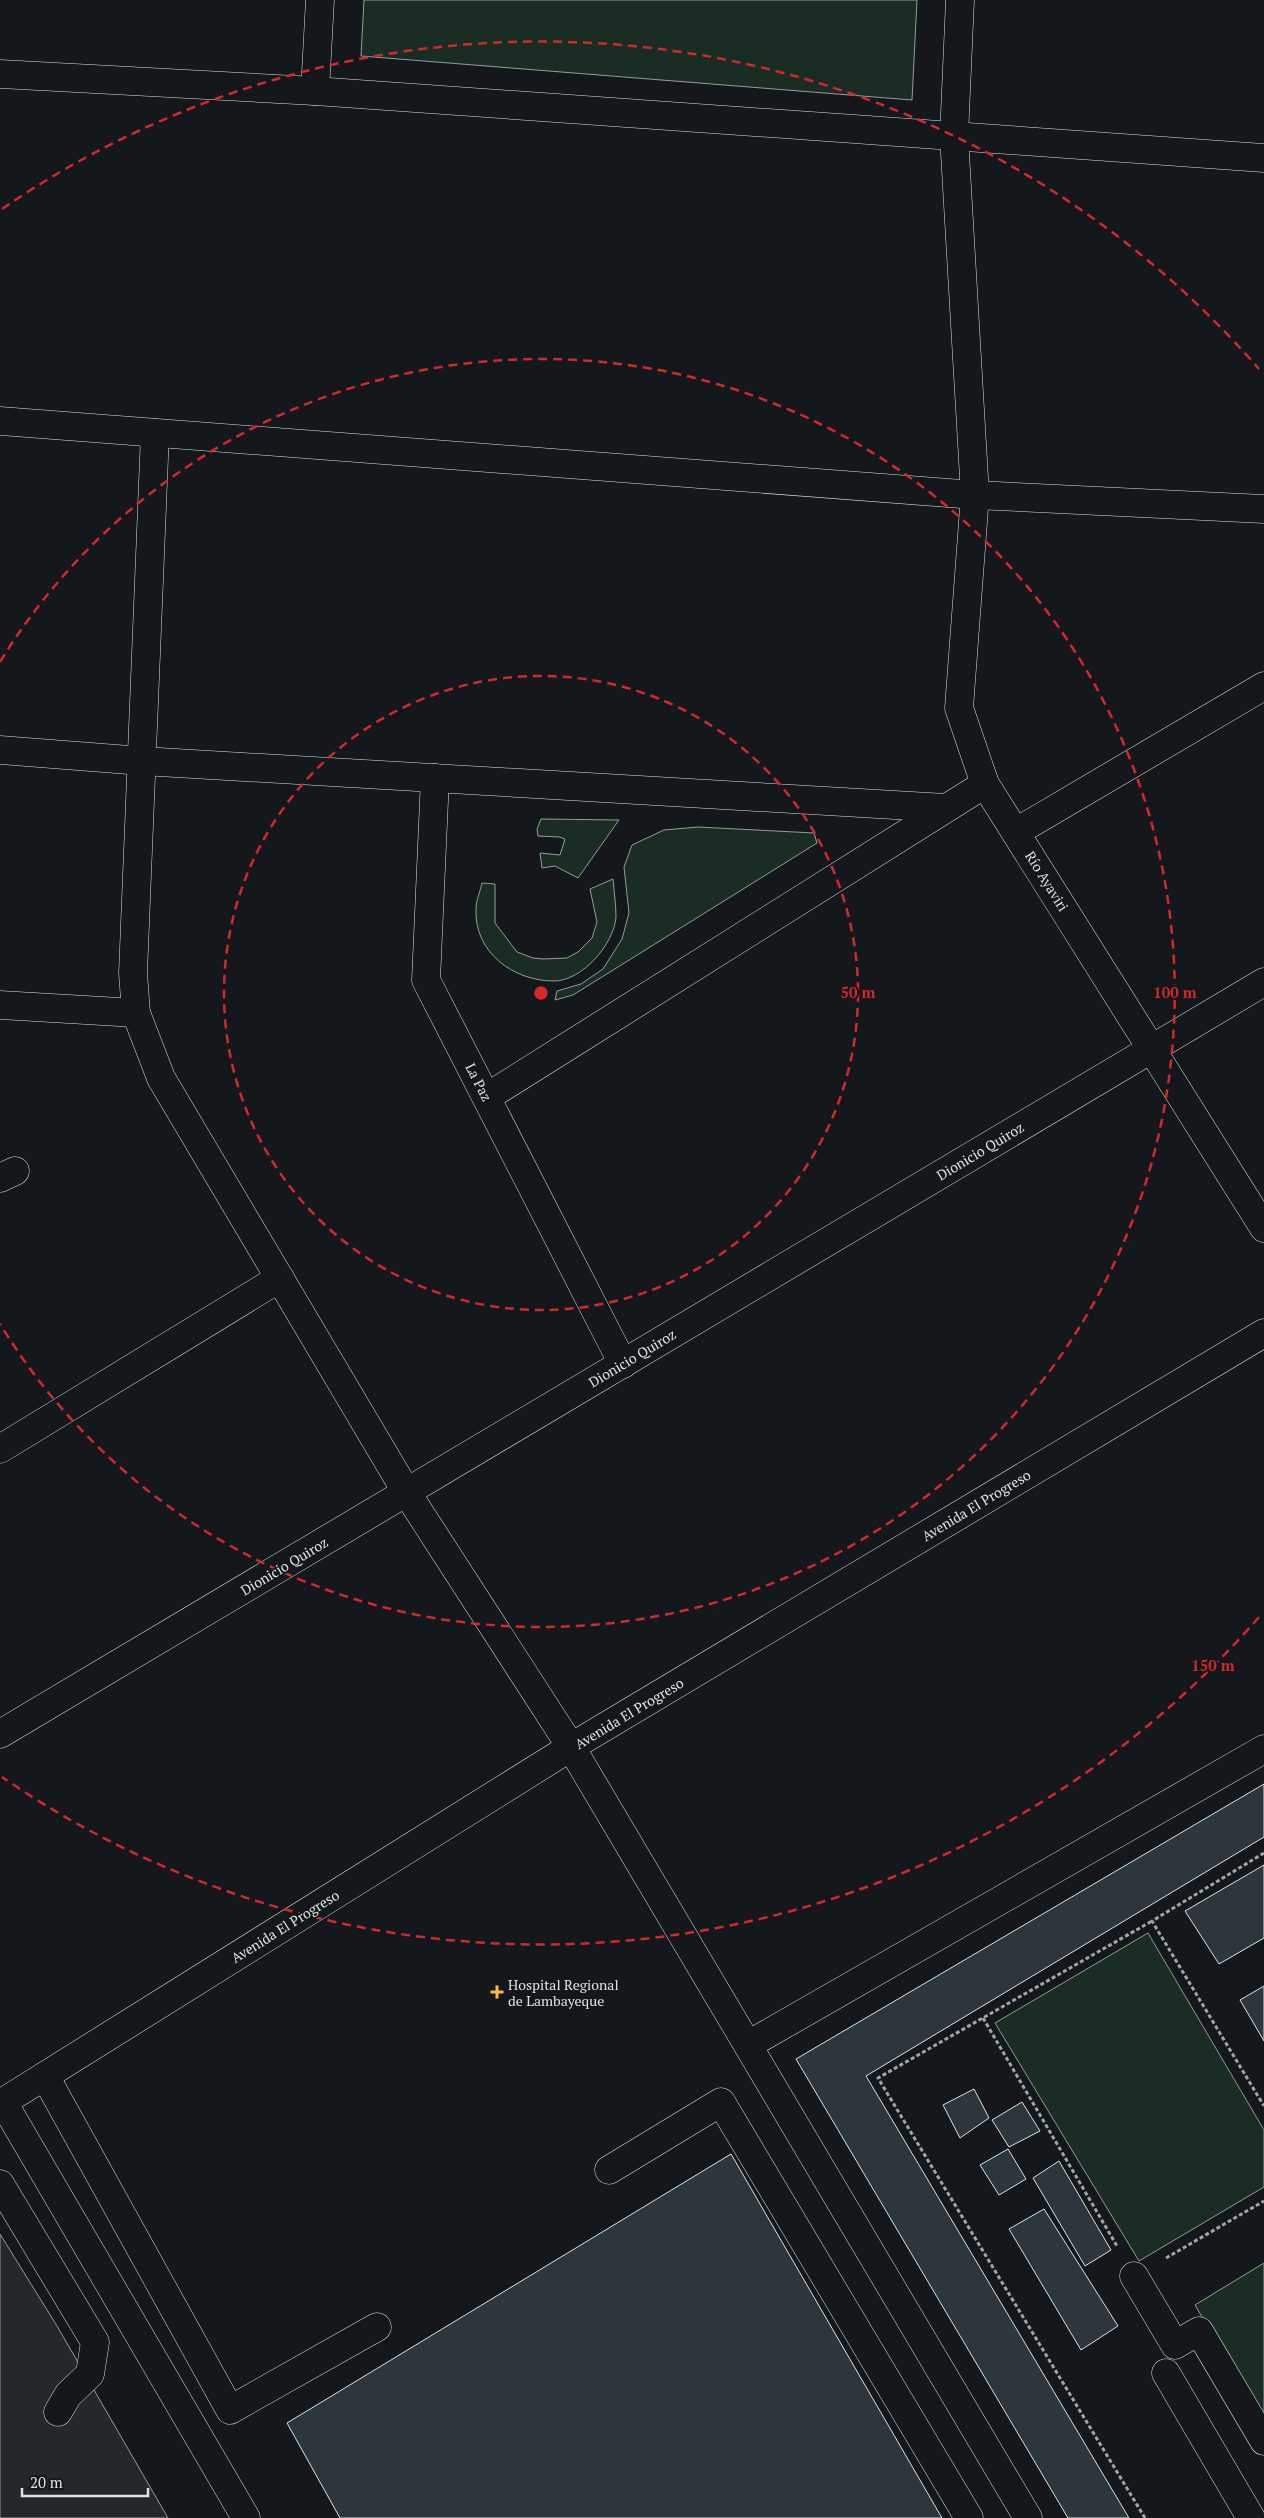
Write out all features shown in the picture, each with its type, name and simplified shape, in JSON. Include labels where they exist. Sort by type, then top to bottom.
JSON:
[{"type":"street","points":[[315,91],[320,0]]},
{"type":"street","name":"Río Ayaviri","points":[[960,0],[954,136],[975,495],[959,708],[985,784],[1264,1228]]},
{"type":"street","points":[[0,74],[315,91],[1264,158]]},
{"type":"street","points":[[0,421],[975,495],[1264,509]]},
{"type":"street","points":[[156,433],[133,973],[136,1012],[161,1078],[407,1493],[571,1747],[1028,2518]]},
{"type":"street","points":[[1016,832],[1264,686]]},
{"type":"street","points":[[0,750],[142,761],[946,808]]},
{"type":"street","name":"La Paz","points":[[435,778],[426,980],[624,1364]]},
{"type":"street","points":[[486,1097],[985,784]]},
{"type":"street","name":"Dionicio Quiroz","points":[[3,1726],[407,1493],[1264,982]]},
{"type":"street","points":[[0,1004],[136,1012]]},
{"type":"street","points":[[0,1449],[280,1278]]},
{"type":"street","name":"Avenida El Progreso","points":[[2,2103],[571,1747],[1264,1333]]},
{"type":"street","points":[[748,2045],[1264,1749]]},
{"type":"street","points":[[45,2076],[230,2410],[377,2327]]},
{"type":"street","points":[[609,2170],[721,2102],[969,2518]]},
{"type":"street","points":[[2,2103],[246,2518]]},
{"type":"street","points":[[0,2184],[95,2342],[90,2374],[68,2395],[58,2412]]},
{"type":"street","points":[[1134,2276],[1174,2345],[1199,2331],[1264,2441]]},
{"type":"street","points":[[1166,2373],[1251,2518]]},
{"type":"path","points":[[1145,2518],[878,2078],[1152,1921],[1264,1853]]},
{"type":"path","points":[[1152,1921],[1264,2106]]},
{"type":"path","points":[[983,2018],[1134,2276],[1264,2201]]},
{"type":"green space","points":[[364,0],[917,0],[912,100],[361,56]]},
{"type":"green space","points":[[541,819],[619,820],[578,878],[555,866],[542,868],[540,853],[560,855],[565,839],[538,836],[537,829]]},
{"type":"green space","points":[[698,827],[814,833],[817,843],[573,995],[555,1000],[557,991],[581,984],[603,969],[622,939],[629,913],[624,867],[632,845],[664,830]]},
{"type":"green space","points":[[613,879],[616,917],[614,928],[603,949],[595,959],[575,975],[554,981],[524,976],[511,970],[499,961],[489,951],[482,938],[477,924],[477,900],[482,883],[495,884],[495,923],[517,952],[533,958],[567,958],[578,952],[592,938],[597,922],[590,889]]},
{"type":"green space","points":[[1148,1933],[1264,2130],[1264,2187],[1139,2261],[995,2023]]},
{"type":"green space","points":[[1264,2263],[1264,2422],[1195,2305]]},
{"type":"shaded area","points":[[0,2234],[57,2326],[168,2518],[0,2518]]},
{"type":"building","points":[[1264,1784],[1264,1837],[866,2076],[1129,2518],[1068,2518],[796,2059]]},
{"type":"building","points":[[1264,1865],[1264,1938],[1219,1964],[1185,1911]]},
{"type":"building","points":[[1264,1986],[1264,2041],[1240,2000]]},
{"type":"building","points":[[974,2089],[989,2118],[960,2138],[943,2105]]},
{"type":"building","points":[[1022,2102],[1040,2131],[1009,2147],[992,2120]]},
{"type":"building","points":[[1008,2149],[1026,2179],[999,2195],[980,2165]]},
{"type":"building","points":[[731,2154],[942,2518],[340,2518],[287,2423]]},
{"type":"building","points":[[1059,2161],[1111,2250],[1085,2266],[1033,2178]]},
{"type":"building","points":[[1044,2209],[1118,2326],[1081,2350],[1009,2229]]},
{"type":"place","name":"Hospital Regional de Lambayeque","points":[[497,1992]]}]
